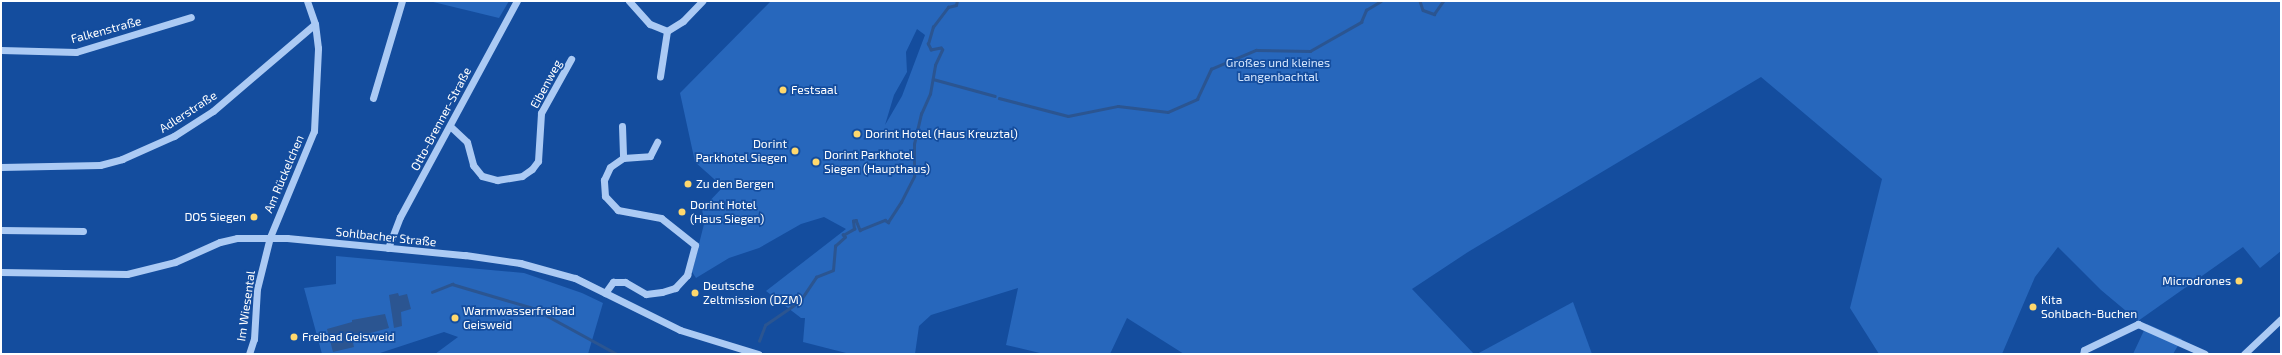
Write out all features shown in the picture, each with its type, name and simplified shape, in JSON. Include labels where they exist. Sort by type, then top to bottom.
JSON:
[{"type":"street","name":"Am Rückelchen","points":[[270,237],[314,131],[318,48],[315,24],[307,1]]},
{"type":"street","points":[[373,98],[402,1]]},
{"type":"street","name":"Otto-Brenner-Straße","points":[[388,248],[400,217],[517,1]]},
{"type":"street","points":[[629,1],[650,24],[667,31]]},
{"type":"street","points":[[660,76],[667,31],[683,21],[702,1]]},
{"type":"street","name":"Falkenstraße","points":[[1,50],[76,52],[191,17]]},
{"type":"street","name":"Adlerstraße","points":[[1,167],[100,165],[122,159],[174,136],[213,111],[315,24]]},
{"type":"street","name":"Eibenweg","points":[[450,126],[467,142],[473,164],[482,176],[497,180],[522,176],[532,169],[538,161],[541,113],[571,59]]},
{"type":"street","points":[[622,126],[622,158]]},
{"type":"street","points":[[604,293],[613,282],[625,282],[646,294],[675,288],[687,276],[695,245],[661,218],[626,213],[609,202],[605,196],[604,180],[610,167],[622,158],[650,156],[657,142]]},
{"type":"street","points":[[1,230],[82,231]]},
{"type":"street","name":"Sohlbacher Straße","points":[[1,272],[127,274],[175,262],[220,242],[237,238],[270,237],[388,248],[520,263],[574,278],[680,330],[758,354]]},
{"type":"street","name":"Im Wiesental","points":[[248,354],[254,339],[257,289],[270,237]]},
{"type":"street","points":[[2244,354],[2281,319]]},
{"type":"street","points":[[2083,354],[2084,350],[2138,324],[2205,354]]},
{"type":"green space","points":[[429,1],[509,1],[499,18]]},
{"type":"green space","name":"Großes und kleines Langenbachtal","points":[[771,1],[2281,1],[2281,251],[2260,268],[2243,247],[2138,321],[2101,290],[2058,247],[2035,277],[2002,354],[1879,354],[1850,308],[1882,179],[1761,77],[1468,252],[1412,289],[1474,354],[1184,354],[1127,318],[1110,354],[1044,354],[1006,345],[1018,288],[931,315],[919,326],[915,354],[850,354],[803,342],[805,318],[801,318],[766,291],[846,229],[824,217],[801,224],[759,248],[729,258],[696,278],[692,272],[704,224],[702,209],[723,187],[695,162],[680,93]],"holes":[[[917,29],[925,35],[902,96],[885,125],[894,95],[907,72],[906,52]]]},
{"type":"green space","name":"Warmwasserfreibad Geisweid","points":[[336,256],[524,273],[582,293],[603,303],[588,354],[435,354],[458,337],[444,332],[377,354],[322,354],[304,288],[336,284]]},
{"type":"green space","points":[[1573,302],[1592,354],[1477,354]]},
{"type":"green space","points":[[2147,324],[2182,339],[2173,354],[2133,354]]},
{"type":"shaded area","points":[[398,293],[399,296],[407,294],[411,309],[401,312],[402,326],[394,328],[389,295]]},
{"type":"shaded area","points":[[385,314],[389,328],[352,338],[354,347],[333,352],[327,329],[352,322],[352,320]]},
{"type":"waterway","points":[[759,341],[765,325],[800,301],[816,277],[833,270],[835,246],[845,237],[843,235],[854,229],[853,221],[856,220],[860,230],[885,220],[888,222],[901,202],[914,176],[914,144],[921,114],[930,94],[935,65],[942,50],[941,48],[931,50],[928,44],[933,27],[948,7],[956,5],[957,1]]},
{"type":"waterway","points":[[999,98],[1068,116],[1118,106],[1168,112],[1197,99],[1211,69],[1256,50],[1310,51],[1361,22],[1366,10],[1381,1]]},
{"type":"waterway","points":[[1420,1],[1423,10],[1434,14],[1443,1]]},
{"type":"waterway","points":[[933,79],[995,96]]},
{"type":"waterway","points":[[432,292],[452,284],[533,308],[617,354]]},
{"type":"place","name":"Festsaal","points":[[783,90]]},
{"type":"place","name":"Dorint Hotel (Haus Kreuztal)","points":[[857,134]]},
{"type":"place","name":"Dorint Parkhotel Siegen","points":[[795,151]]},
{"type":"place","name":"Dorint Parkhotel Siegen (Haupthaus)","points":[[816,162]]},
{"type":"place","name":"Zu den Bergen","points":[[688,184]]},
{"type":"place","name":"Dorint Hotel (Haus Siegen)","points":[[682,212]]},
{"type":"place","name":"DOS Siegen","points":[[254,217]]},
{"type":"place","name":"Microdrones","points":[[2239,281]]},
{"type":"place","name":"Deutsche Zeltmission (DZM)","points":[[695,293]]},
{"type":"place","name":"Kita Sohlbach-Buchen","points":[[2033,307]]},
{"type":"place","name":"Warmwasserfreibad Geisweid","points":[[455,318]]},
{"type":"place","name":"Freibad Geisweid","points":[[294,337]]}]
